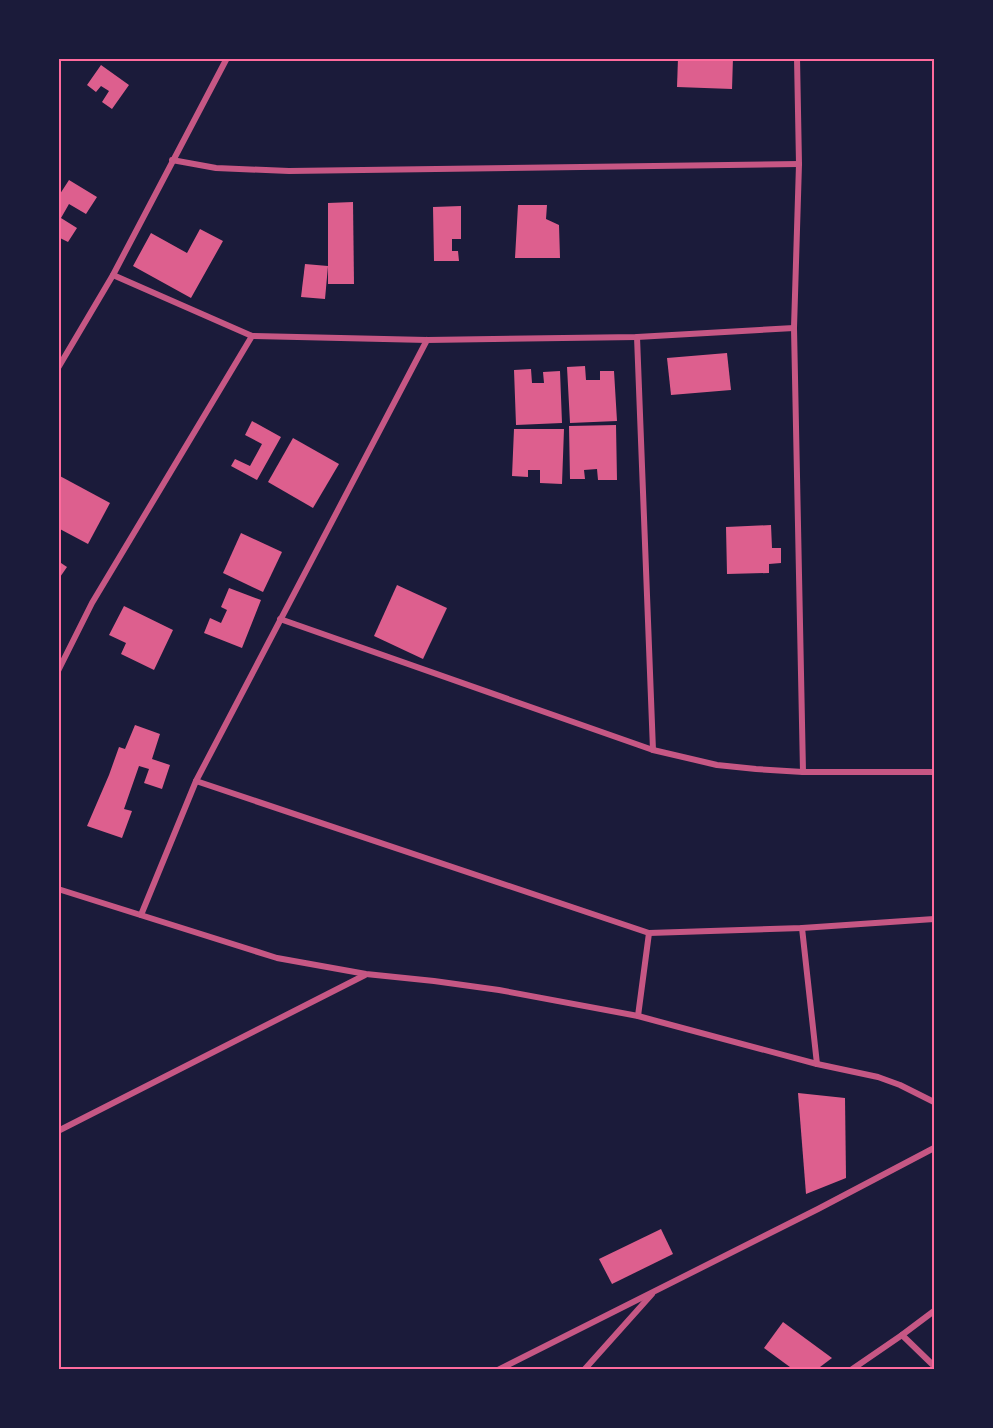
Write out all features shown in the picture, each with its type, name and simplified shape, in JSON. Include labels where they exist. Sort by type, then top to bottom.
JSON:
[{"type":"street","points":[[58,368],[113,275],[227,58]]},
{"type":"street","points":[[797,58],[799,164],[794,328],[803,772]]},
{"type":"street","points":[[172,160],[216,168],[289,171],[799,164]]},
{"type":"street","points":[[113,275],[252,336],[427,340],[637,337],[794,328]]},
{"type":"street","points":[[58,671],[92,603],[252,336]]},
{"type":"street","points":[[637,337],[653,750]]},
{"type":"street","points":[[141,915],[196,781],[427,340]]},
{"type":"street","points":[[280,619],[653,750],[717,765],[803,772],[934,772]]},
{"type":"street","points":[[196,781],[649,933],[802,928],[934,919]]},
{"type":"street","points":[[58,889],[277,958],[366,974],[499,990],[638,1016],[817,1064],[878,1077],[900,1084],[934,1102]]},
{"type":"street","points":[[802,928],[817,1064]]},
{"type":"street","points":[[638,1016],[649,933]]},
{"type":"street","points":[[58,1131],[366,974]]},
{"type":"street","points":[[498,1370],[934,1148]]},
{"type":"street","points":[[584,1370],[655,1291]]},
{"type":"street","points":[[851,1370],[934,1311]]},
{"type":"street","points":[[903,1335],[934,1366]]},
{"type":"building","points":[[678,58],[733,58],[732,89],[677,87]]},
{"type":"building","points":[[101,65],[129,85],[112,109],[102,102],[109,91],[101,86],[96,92],[87,85]]},
{"type":"building","points":[[69,180],[97,197],[86,214],[69,204],[61,218],[77,228],[68,242],[58,237],[58,197]]},
{"type":"building","points":[[353,202],[354,284],[328,284],[328,203]]},
{"type":"building","points":[[518,205],[547,205],[546,219],[559,225],[560,258],[515,258]]},
{"type":"building","points":[[461,206],[461,239],[452,239],[452,251],[458,251],[459,261],[434,261],[433,207]]},
{"type":"building","points":[[200,229],[223,241],[191,298],[133,266],[151,233],[187,253]]},
{"type":"building","points":[[305,264],[328,266],[325,299],[301,297]]},
{"type":"building","points":[[727,353],[731,390],[671,395],[667,358]]},
{"type":"building","points":[[585,366],[586,380],[600,380],[600,371],[614,371],[617,421],[570,423],[567,367]]},
{"type":"building","points":[[531,369],[532,383],[544,383],[543,372],[560,371],[562,423],[516,425],[514,370]]},
{"type":"building","points":[[252,421],[281,437],[257,480],[231,466],[235,459],[250,466],[262,444],[245,435]]},
{"type":"building","points":[[616,425],[617,480],[598,480],[597,469],[584,470],[585,479],[570,479],[569,426]]},
{"type":"building","points":[[514,429],[564,429],[562,484],[540,483],[540,470],[528,470],[528,477],[512,476]]},
{"type":"building","points":[[293,438],[339,464],[313,508],[268,482]]},
{"type":"building","points":[[58,475],[110,503],[88,544],[58,528]]},
{"type":"building","points":[[771,525],[772,548],[781,548],[781,563],[769,564],[769,573],[727,574],[726,527]]},
{"type":"building","points":[[241,533],[282,552],[263,592],[223,573]]},
{"type":"building","points":[[61,563],[67,567],[58,580],[58,567]]},
{"type":"building","points":[[397,585],[447,608],[423,659],[374,636]]},
{"type":"building","points":[[229,588],[261,600],[242,648],[204,633],[210,618],[221,623],[227,610],[221,607]]},
{"type":"building","points":[[124,606],[173,630],[154,670],[121,654],[126,643],[109,635]]},
{"type":"building","points":[[135,725],[160,734],[152,759],[170,765],[162,789],[144,783],[149,769],[139,766],[124,809],[132,811],[122,838],[87,826],[119,747],[125,749]]},
{"type":"building","points":[[798,1093],[845,1098],[846,1178],[806,1194]]},
{"type":"building","points":[[661,1229],[673,1254],[612,1284],[599,1259]]},
{"type":"building","points":[[783,1322],[832,1358],[816,1370],[794,1370],[764,1348]]}]
